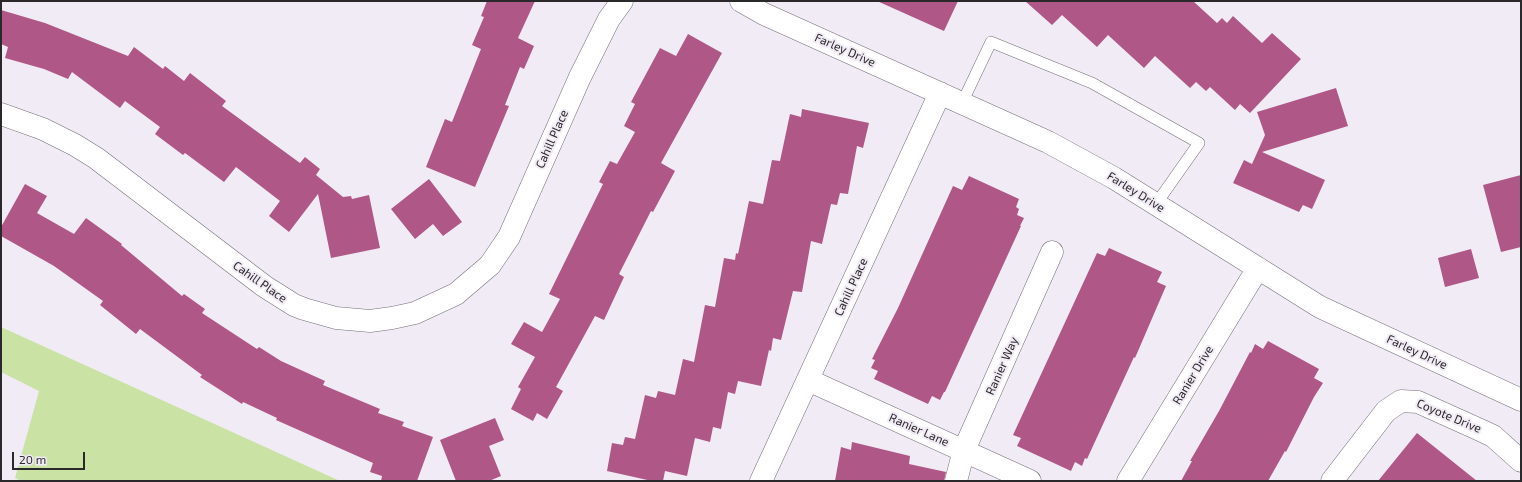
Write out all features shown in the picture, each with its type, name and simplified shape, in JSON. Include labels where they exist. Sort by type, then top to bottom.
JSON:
[{"type":"street","name":"Cahill Place","points":[[1,114],[49,131],[96,158],[264,286],[294,305],[336,318],[370,321],[392,318],[415,313],[456,294],[490,265],[510,237],[580,77],[609,19],[622,1]]},
{"type":"street","name":"Farley Drive","points":[[741,1],[764,14],[1055,145],[1114,178],[1320,307],[1521,400]]},
{"type":"street","name":"Cahill Place","points":[[762,481],[940,93]]},
{"type":"street","name":"Ranier Way","points":[[956,481],[964,450],[1052,252]]},
{"type":"street","name":"Ranier Drive","points":[[1128,481],[1258,268]]},
{"type":"street","name":"Ranier Lane","points":[[808,380],[1030,481]]},
{"type":"street","name":"Coyote Drive","points":[[1332,481],[1386,411],[1401,401],[1418,402],[1478,428],[1493,436],[1521,461]]},
{"type":"lane","points":[[962,103],[991,42],[1092,83],[1199,144],[1156,204]]},
{"type":"green space","points":[[1,327],[340,481],[21,481],[15,478],[39,391],[1,372]]},
{"type":"building","points":[[487,1],[535,1],[518,38],[534,46],[524,69],[520,67],[505,105],[509,106],[475,187],[426,167],[445,119],[452,122],[481,49],[472,45],[484,17],[481,16]]},
{"type":"building","points":[[877,1],[958,1],[944,31]]},
{"type":"building","points":[[1025,1],[1193,1],[1217,23],[1222,18],[1227,23],[1233,16],[1262,43],[1272,33],[1301,59],[1250,113],[1240,104],[1235,110],[1210,87],[1206,91],[1196,82],[1190,88],[1155,56],[1144,68],[1108,35],[1097,47],[1062,15],[1052,25]]},
{"type":"building","points":[[1,10],[45,23],[128,56],[134,47],[163,69],[165,66],[184,81],[190,73],[226,101],[222,106],[300,163],[305,157],[320,169],[316,175],[343,197],[351,196],[352,199],[369,195],[380,248],[331,258],[318,194],[289,232],[269,216],[280,201],[236,167],[224,182],[185,153],[183,155],[155,134],[160,127],[125,101],[120,108],[72,72],[68,79],[44,69],[5,58],[8,47],[1,44]]},
{"type":"building","points":[[688,34],[722,53],[661,163],[675,171],[653,212],[651,211],[619,274],[624,277],[604,320],[595,316],[556,387],[563,391],[547,419],[537,413],[533,421],[511,409],[521,389],[518,387],[535,357],[511,344],[524,322],[542,332],[560,299],[549,294],[603,184],[599,182],[610,161],[617,164],[635,132],[624,126],[635,104],[631,102],[660,48],[676,56]]},
{"type":"building","points":[[1336,88],[1348,126],[1262,152],[1325,180],[1312,209],[1303,205],[1299,212],[1233,183],[1244,160],[1252,164],[1265,135],[1257,112]]},
{"type":"building","points":[[802,109],[869,123],[863,148],[857,146],[848,194],[840,193],[837,205],[831,204],[822,244],[811,241],[802,292],[793,291],[781,340],[773,338],[771,351],[769,350],[761,386],[738,381],[735,394],[728,392],[721,429],[713,427],[710,442],[695,438],[687,476],[665,471],[663,481],[652,481],[607,471],[612,443],[623,445],[625,437],[635,439],[645,395],[656,398],[658,391],[675,395],[683,359],[694,362],[705,305],[715,307],[724,258],[735,260],[736,253],[738,254],[749,201],[763,204],[772,160],[780,161],[790,114],[801,117]]},
{"type":"building","points":[[1521,175],[1521,247],[1501,252],[1483,185]]},
{"type":"building","points":[[969,176],[1019,199],[1016,207],[1019,209],[1017,215],[1024,218],[945,392],[940,400],[932,396],[928,404],[874,379],[878,371],[871,368],[875,360],[872,359],[898,308],[953,186],[962,190]]},
{"type":"building","points":[[429,179],[462,222],[443,236],[433,224],[415,239],[391,209]]},
{"type":"building","points":[[25,184],[47,196],[37,213],[74,234],[86,218],[122,244],[121,245],[182,296],[184,294],[205,309],[202,313],[257,349],[259,347],[281,361],[325,381],[323,385],[380,409],[378,413],[404,422],[402,426],[433,437],[417,481],[381,481],[382,476],[370,472],[373,463],[276,420],[277,418],[243,402],[242,404],[200,377],[202,375],[140,329],[136,334],[100,305],[103,301],[54,266],[1,236],[1,227]]},
{"type":"building","points":[[1109,248],[1162,272],[1157,282],[1166,286],[1135,358],[1134,357],[1087,459],[1085,458],[1082,466],[1075,462],[1071,471],[1017,446],[1021,438],[1013,435],[1097,253],[1105,256]]},
{"type":"building","points":[[1471,249],[1479,278],[1445,287],[1438,258]]},
{"type":"building","points":[[1268,341],[1319,369],[1314,378],[1323,383],[1314,397],[1286,452],[1285,451],[1268,481],[1181,481],[1192,461],[1190,461],[1219,411],[1250,352],[1251,353],[1255,344],[1263,349]]},
{"type":"building","points":[[495,418],[504,440],[489,446],[501,476],[489,481],[456,481],[440,440]]},
{"type":"building","points":[[1417,433],[1477,481],[1378,481]]},
{"type":"building","points":[[852,442],[910,456],[909,464],[946,472],[944,481],[835,481],[841,447],[851,450]]}]
